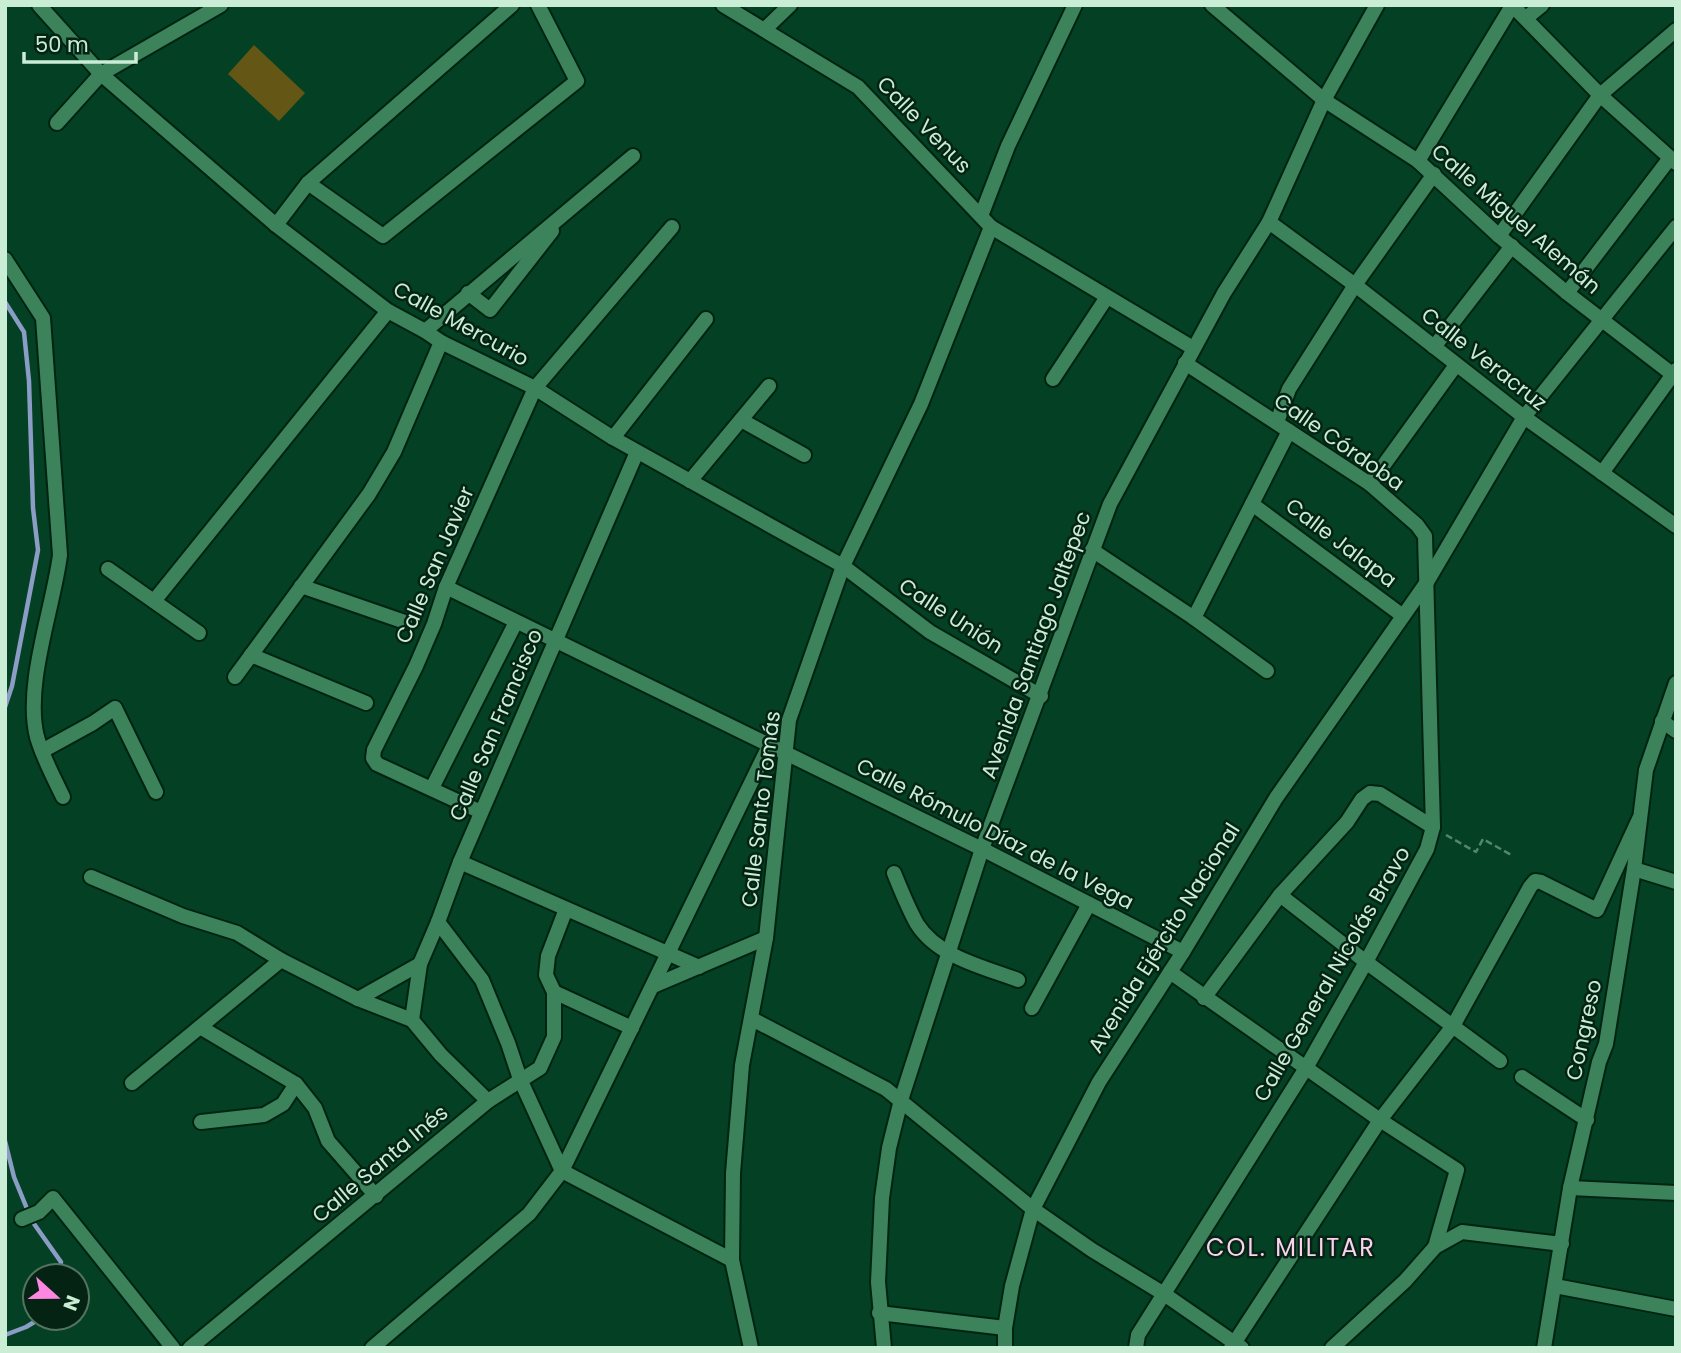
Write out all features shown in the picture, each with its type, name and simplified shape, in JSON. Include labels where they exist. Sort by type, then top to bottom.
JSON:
[{"type":"street","name":"Calle Mercurio","points":[[39,5],[101,74],[276,225],[388,311],[441,342],[535,388],[613,438],[843,566]]},
{"type":"street","points":[[57,124],[101,74],[221,5]]},
{"type":"street","points":[[276,225],[308,183],[512,5]]},
{"type":"street","points":[[308,183],[383,236],[577,81],[538,5]]},
{"type":"street","name":"Calle Venus","points":[[723,5],[858,87],[986,221]]},
{"type":"street","points":[[764,30],[790,5]]},
{"type":"street","name":"Calle Santo Tomás","points":[[751,1348],[732,1260],[733,1172],[742,1065],[766,938],[789,720],[843,566],[921,404],[986,221],[1008,146],[1075,5]]},
{"type":"street","name":"Calle Miguel Alemán","points":[[1212,5],[1324,100],[1418,161],[1499,236],[1567,293],[1675,373]]},
{"type":"street","name":"Avenida Santiago Jaltepec","points":[[884,1348],[878,1282],[881,1198],[889,1149],[901,1100],[982,849],[1110,504],[1224,293],[1269,222],[1324,100],[1377,5]]},
{"type":"street","points":[[1418,161],[1512,5],[1600,95],[1673,161],[1567,293]]},
{"type":"street","points":[[1527,18],[1542,5]]},
{"type":"street","points":[[1499,236],[1600,95],[1676,30]]},
{"type":"street","points":[[425,331],[633,156]]},
{"type":"street","points":[[1277,422],[1289,389],[1355,285],[1434,174]]},
{"type":"street","points":[[468,293],[490,310],[570,209]]},
{"type":"street","points":[[986,221],[1193,348]]},
{"type":"street","name":"Calle Veracruz","points":[[1269,222],[1355,285],[1524,417],[1676,526]]},
{"type":"street","name":"Calle San Javier","points":[[432,788],[377,764],[373,758],[374,750],[435,624],[446,587],[535,388],[672,226]]},
{"type":"street","name":"Avenida Ejército Nacional","points":[[1006,1348],[1004,1328],[1023,1241],[1033,1209],[1099,1082],[1183,953],[1276,798],[1427,582],[1524,417],[1676,227]]},
{"type":"street","points":[[1434,347],[1512,246]]},
{"type":"street","points":[[5,259],[43,318],[60,555],[38,664],[33,712],[42,751],[63,797]]},
{"type":"street","points":[[1053,379],[1107,297]]},
{"type":"street","points":[[154,601],[388,311]]},
{"type":"street","points":[[613,438],[706,319]]},
{"type":"street","points":[[235,677],[369,494],[394,452],[441,342]]},
{"type":"street","name":"Calle Córdoba","points":[[1185,363],[1370,484],[1417,525],[1424,536],[1427,582]]},
{"type":"street","points":[[1370,484],[1456,365]]},
{"type":"street","points":[[1602,473],[1675,373]]},
{"type":"street","points":[[690,481],[769,386]]},
{"type":"street","points":[[741,420],[804,455]]},
{"type":"street","points":[[1194,618],[1289,431]]},
{"type":"street","name":"Calle San Francisco","points":[[412,1020],[420,964],[460,862],[638,452]]},
{"type":"street","name":"Calle Jalapa","points":[[1252,504],[1404,617]]},
{"type":"street","points":[[1092,550],[1267,671]]},
{"type":"street","name":"Calle Unión","points":[[843,566],[930,632],[1041,696]]},
{"type":"street","points":[[107,569],[199,633]]},
{"type":"street","name":"Calle General Nicolás Bravo","points":[[1136,1348],[1138,1335],[1306,1068],[1367,962],[1427,849],[1433,827],[1427,582]]},
{"type":"street","points":[[301,586],[405,622]]},
{"type":"street","name":"Calle Rómulo Díaz de la Vega","points":[[446,587],[982,849],[1183,953]]},
{"type":"street","points":[[481,812],[432,788],[516,622]]},
{"type":"street","points":[[251,655],[366,703]]},
{"type":"street","name":"Congreso","points":[[1544,1348],[1570,1188],[1599,1062],[1606,1044],[1634,869],[1646,770],[1676,683]]},
{"type":"street","points":[[42,751],[115,708],[156,792]]},
{"type":"street","points":[[1662,721],[1676,732]]},
{"type":"street","points":[[372,1348],[529,1214],[562,1171],[769,746]]},
{"type":"street","points":[[1204,998],[1280,895],[1370,793],[1380,794],[1433,827]]},
{"type":"street","points":[[752,1018],[887,1089],[1033,1209],[1092,1250],[1164,1294],[1236,1346],[1380,1120],[1453,1026],[1535,881],[1597,910],[1639,819]]},
{"type":"street","points":[[460,862],[699,967]]},
{"type":"street","points":[[1634,869],[1676,882]]},
{"type":"street","points":[[894,873],[919,926],[937,945],[1018,980]]},
{"type":"street","points":[[91,877],[183,916],[237,933],[281,960],[358,999],[412,1020],[441,1055],[488,1101]]},
{"type":"street","points":[[1280,895],[1500,1061]]},
{"type":"street","points":[[1032,1008],[1088,904]]},
{"type":"street","name":"Calle Santa Inés","points":[[190,1348],[488,1101],[540,1068],[554,1037],[554,992],[546,975],[548,956],[566,909]]},
{"type":"street","points":[[438,922],[482,980],[520,1079],[562,1171],[732,1260]]},
{"type":"street","points":[[653,986],[766,938]]},
{"type":"street","points":[[132,1083],[281,960]]},
{"type":"street","points":[[358,999],[420,964]]},
{"type":"street","points":[[1170,972],[1380,1120],[1457,1170],[1435,1247]]},
{"type":"street","points":[[554,992],[632,1028]]},
{"type":"street","points":[[200,1027],[296,1084],[315,1108],[328,1141],[376,1196]]},
{"type":"street","points":[[1522,1077],[1587,1120]]},
{"type":"street","points":[[201,1122],[264,1115],[283,1104],[296,1084]]},
{"type":"street","points":[[1570,1188],[1676,1193]]},
{"type":"street","points":[[22,1219],[39,1212],[53,1198],[173,1348]]},
{"type":"street","points":[[1332,1348],[1405,1281],[1435,1247],[1462,1232],[1562,1244]]},
{"type":"street","points":[[1555,1286],[1676,1309]]},
{"type":"street","points":[[879,1313],[1004,1328]]},
{"type":"path","points":[[1433,827],[1476,852],[1482,839],[1513,856]]},
{"type":"shaded area","points":[[254,45],[305,93],[279,121],[228,74]]},
{"type":"waterway","points":[[5,302],[24,332],[29,381],[33,508],[38,550],[12,686],[5,707]]},
{"type":"waterway","points":[[5,1141],[14,1177],[32,1221],[61,1262]]},
{"type":"waterway","points":[[5,1335],[21,1329]]},
{"type":"district","name":"COL. MILITAR","points":[[1291,1248]]}]
